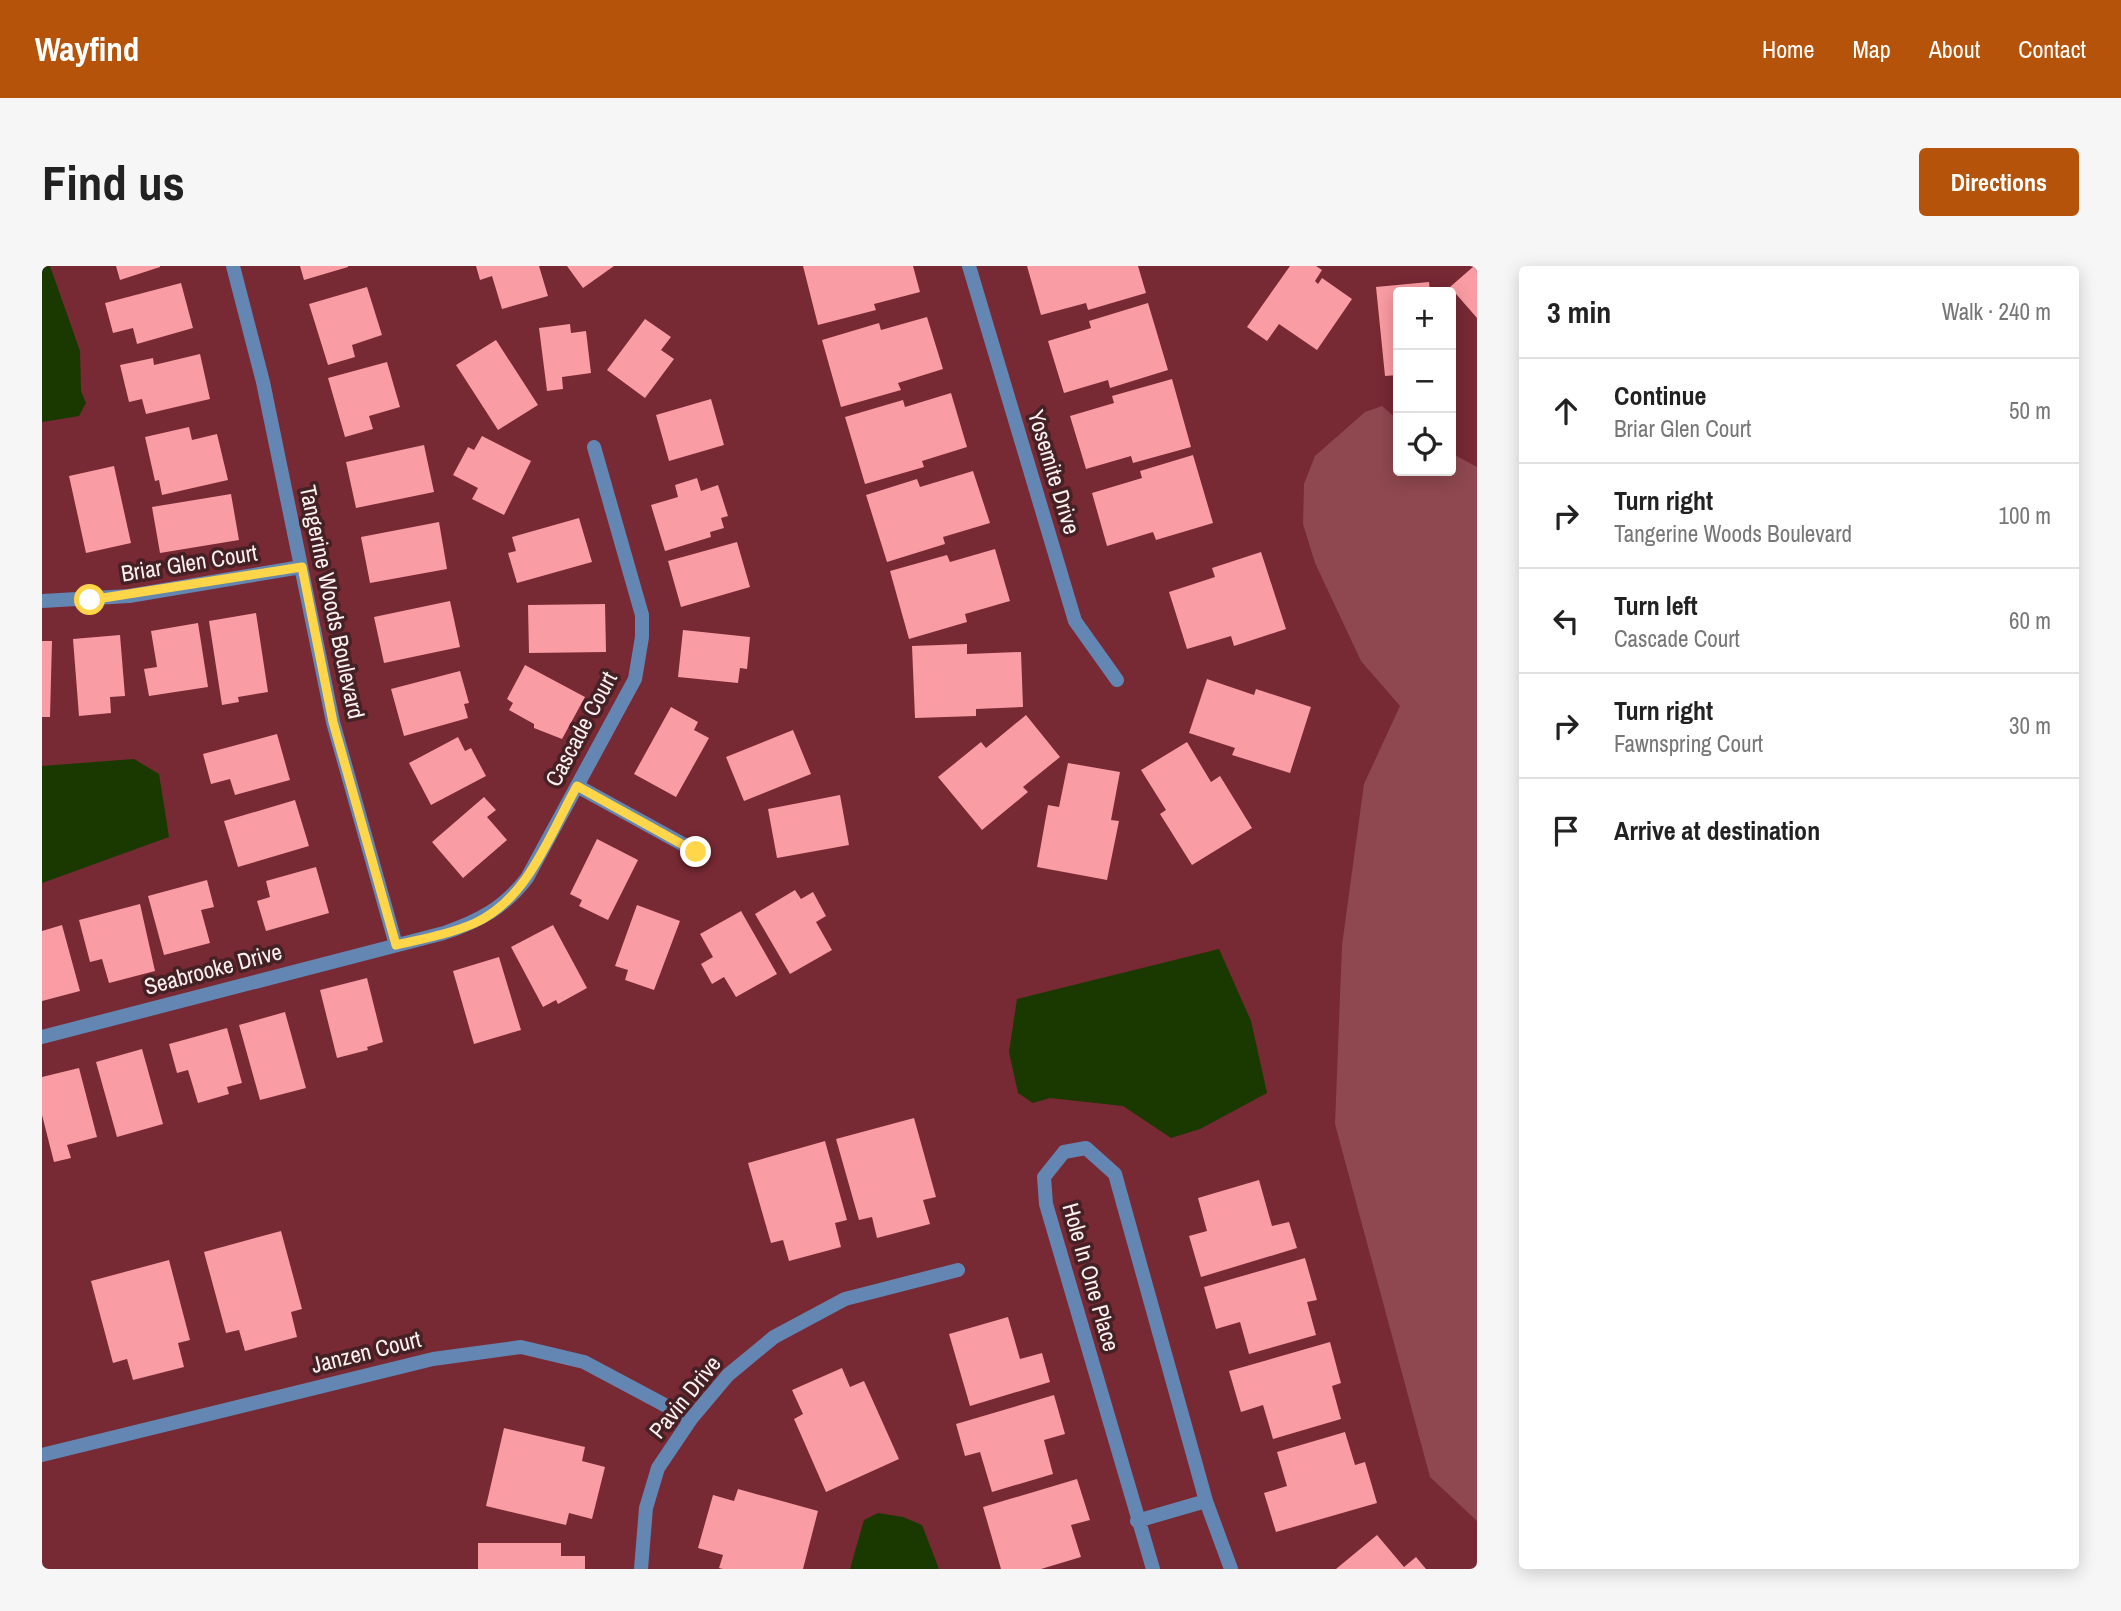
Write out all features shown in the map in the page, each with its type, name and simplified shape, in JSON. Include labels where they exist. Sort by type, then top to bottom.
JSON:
[{"type":"street","name":"Tangerine Woods Boulevard","points":[[233,266],[263,382],[333,722],[396,945]]},
{"type":"street","name":"Yosemite Drive","points":[[969,266],[1075,621],[1117,680]]},
{"type":"street","name":"Cascade Court","points":[[396,945],[475,923],[497,910],[527,878],[635,679],[642,637],[637,592],[594,447]]},
{"type":"street","name":"Briar Glen Court","points":[[42,601],[130,596],[302,567]]},
{"type":"street","points":[[577,786],[696,852]]},
{"type":"street","name":"Seabrooke Drive","points":[[42,1037],[396,945]]},
{"type":"street","name":"Hole In One Place","points":[[1153,1569],[1046,1204],[1044,1177],[1064,1152],[1086,1148],[1115,1174],[1206,1500],[1231,1569]]},
{"type":"street","name":"Pavin Drive","points":[[640,1569],[646,1508],[658,1468],[691,1419],[727,1375],[774,1337],[845,1299],[958,1270]]},
{"type":"street","name":"Janzen Court","points":[[42,1455],[433,1359],[521,1347],[584,1362],[691,1419]]},
{"type":"street","points":[[1137,1521],[1206,1500]]},
{"type":"shaded area","points":[[42,266],[50,266],[80,351],[81,391],[86,403],[79,416],[42,422]]},
{"type":"shaded area","points":[[1382,406],[1393,416],[1393,476],[1456,476],[1456,456],[1477,467],[1477,1521],[1430,1477],[1335,1124],[1342,945],[1364,784],[1400,706],[1361,661],[1315,563],[1303,524],[1304,484],[1315,456],[1365,412]]},
{"type":"shaded area","points":[[134,759],[159,774],[169,837],[42,883],[42,766]]},
{"type":"shaded area","points":[[1219,949],[1251,1021],[1267,1093],[1200,1129],[1171,1138],[1123,1106],[1050,1098],[1033,1103],[1018,1093],[1009,1052],[1017,999]]},
{"type":"shaded area","points":[[878,1513],[903,1517],[922,1525],[939,1569],[850,1569],[864,1520]]},
{"type":"building","points":[[116,266],[160,266],[160,267],[120,280]]},
{"type":"building","points":[[300,266],[348,266],[348,267],[304,280]]},
{"type":"building","points":[[476,266],[539,266],[548,296],[502,309],[492,276],[480,280]]},
{"type":"building","points":[[567,266],[614,266],[583,288]]},
{"type":"building","points":[[803,266],[913,266],[920,292],[874,304],[876,310],[818,325]]},
{"type":"building","points":[[1027,266],[1138,266],[1146,293],[1088,310],[1086,303],[1041,315]]},
{"type":"building","points":[[1290,266],[1316,266],[1322,270],[1315,281],[1318,284],[1322,278],[1352,299],[1317,350],[1279,324],[1267,341],[1247,327]]},
{"type":"building","points":[[1477,266],[1477,318],[1456,294],[1456,287],[1450,287]]},
{"type":"building","points":[[1429,282],[1430,287],[1393,287],[1393,375],[1385,376],[1376,287]]},
{"type":"building","points":[[181,283],[193,328],[137,344],[133,328],[113,333],[105,303]]},
{"type":"building","points":[[367,287],[382,335],[352,345],[355,357],[328,365],[309,304]]},
{"type":"building","points":[[1148,303],[1168,370],[1110,388],[1108,380],[1064,393],[1048,341],[1091,328],[1089,321]]},
{"type":"building","points":[[927,317],[943,369],[898,383],[901,390],[841,407],[822,340],[879,323],[881,330]]},
{"type":"building","points":[[645,319],[671,337],[661,350],[674,359],[645,398],[607,370]]},
{"type":"building","points":[[570,324],[571,333],[586,331],[591,373],[562,377],[563,389],[547,391],[539,328]]},
{"type":"building","points":[[496,340],[538,405],[498,430],[456,365]]},
{"type":"building","points":[[200,354],[210,399],[146,414],[142,399],[129,402],[120,365],[153,358],[154,365]]},
{"type":"building","points":[[387,362],[400,407],[369,416],[373,429],[345,437],[328,378]]},
{"type":"building","points":[[1172,379],[1191,447],[1133,463],[1131,456],[1086,469],[1070,416],[1114,403],[1112,396]]},
{"type":"building","points":[[951,393],[967,447],[922,461],[924,467],[865,484],[845,417],[903,400],[905,407]]},
{"type":"building","points":[[711,399],[724,445],[669,461],[656,415]]},
{"type":"building","points":[[189,427],[192,440],[217,434],[228,480],[162,495],[159,480],[155,481],[145,437]]},
{"type":"building","points":[[482,436],[531,461],[504,515],[472,499],[478,488],[453,475],[468,447],[474,450]]},
{"type":"building","points":[[424,445],[434,492],[356,508],[346,462]]},
{"type":"building","points":[[1193,455],[1213,523],[1156,540],[1153,532],[1107,546],[1092,493],[1142,478],[1140,471]]},
{"type":"building","points":[[114,466],[131,543],[86,553],[69,476]]},
{"type":"building","points":[[973,471],[990,523],[943,537],[945,544],[887,562],[866,495],[917,479],[920,487]]},
{"type":"building","points":[[697,478],[701,491],[718,485],[728,516],[721,518],[724,528],[710,532],[711,537],[665,551],[651,505],[678,497],[675,485]]},
{"type":"building","points":[[231,494],[239,540],[160,553],[152,507]]},
{"type":"building","points":[[579,518],[592,562],[517,583],[508,553],[516,551],[512,537]]},
{"type":"building","points":[[439,522],[447,569],[370,583],[361,537]]},
{"type":"building","points":[[737,542],[750,587],[681,607],[668,561]]},
{"type":"building","points":[[995,549],[1010,601],[965,614],[967,622],[909,639],[890,571],[947,555],[950,562]]},
{"type":"building","points":[[1261,552],[1286,629],[1234,646],[1231,636],[1187,649],[1169,592],[1215,577],[1212,568]]},
{"type":"building","points":[[450,601],[460,647],[384,663],[374,617]]},
{"type":"building","points":[[605,604],[606,652],[529,653],[528,605]]},
{"type":"building","points":[[256,613],[268,692],[238,697],[239,702],[222,705],[209,621]]},
{"type":"building","points":[[198,623],[208,687],[149,696],[144,669],[157,667],[151,631]]},
{"type":"building","points":[[683,630],[750,637],[747,669],[740,668],[738,683],[678,677]]},
{"type":"building","points":[[120,635],[125,696],[110,697],[111,713],[79,716],[73,639]]},
{"type":"building","points":[[42,641],[52,641],[50,717],[42,717]]},
{"type":"building","points":[[967,644],[967,654],[1021,652],[1023,707],[976,709],[976,716],[915,718],[912,646]]},
{"type":"building","points":[[525,665],[585,697],[562,739],[534,728],[534,724],[509,710],[513,703],[507,699]]},
{"type":"building","points":[[460,671],[469,703],[464,704],[468,718],[404,736],[391,689]]},
{"type":"building","points":[[1207,679],[1254,695],[1256,689],[1311,707],[1290,773],[1232,755],[1235,748],[1189,733]]},
{"type":"building","points":[[671,707],[698,722],[694,730],[709,738],[676,797],[634,774]]},
{"type":"building","points":[[1026,715],[1060,757],[1023,787],[1028,792],[982,830],[938,777],[981,742],[986,748]]},
{"type":"building","points":[[793,730],[811,774],[744,801],[726,757]]},
{"type":"building","points":[[277,734],[290,780],[235,795],[230,779],[211,784],[203,754]]},
{"type":"building","points":[[458,737],[465,751],[471,748],[486,776],[431,805],[409,763]]},
{"type":"building","points":[[1187,742],[1211,782],[1220,776],[1252,828],[1192,865],[1160,814],[1166,810],[1141,770]]},
{"type":"building","points":[[1068,763],[1120,772],[1111,820],[1119,821],[1107,880],[1037,867],[1048,805],[1059,807]]},
{"type":"building","points":[[840,795],[849,845],[777,858],[768,809]]},
{"type":"building","points":[[484,797],[496,810],[487,817],[507,840],[463,878],[432,842]]},
{"type":"building","points":[[295,800],[309,846],[238,867],[224,821]]},
{"type":"building","points":[[597,839],[638,860],[608,920],[579,906],[582,900],[570,894]]},
{"type":"building","points":[[316,867],[329,913],[266,931],[257,901],[270,897],[266,881]]},
{"type":"building","points":[[207,880],[214,907],[201,910],[210,943],[164,955],[148,896]]},
{"type":"building","points":[[795,890],[801,899],[813,892],[826,916],[816,922],[832,950],[790,974],[755,914]]},
{"type":"building","points":[[140,904],[155,971],[109,983],[102,959],[90,962],[79,920]]},
{"type":"building","points":[[637,905],[680,921],[654,990],[625,980],[628,970],[615,966]]},
{"type":"building","points":[[741,911],[777,974],[736,997],[724,977],[712,984],[701,964],[713,957],[700,934]]},
{"type":"building","points":[[62,925],[80,991],[42,1001],[42,931]]},
{"type":"building","points":[[553,925],[587,988],[558,1004],[556,1000],[543,1007],[511,947]]},
{"type":"building","points":[[499,957],[521,1030],[474,1044],[453,971]]},
{"type":"building","points":[[367,978],[383,1042],[367,1047],[368,1050],[337,1058],[320,990]]},
{"type":"building","points":[[285,1012],[306,1088],[260,1100],[239,1025]]},
{"type":"building","points":[[227,1028],[242,1083],[227,1087],[229,1094],[198,1103],[188,1070],[177,1073],[169,1044]]},
{"type":"building","points":[[142,1049],[163,1124],[117,1137],[96,1062]]},
{"type":"building","points":[[79,1068],[97,1137],[67,1145],[71,1158],[54,1162],[42,1115],[42,1077]]},
{"type":"building","points":[[914,1118],[936,1197],[923,1200],[930,1224],[877,1238],[872,1217],[859,1220],[836,1139]]},
{"type":"building","points":[[825,1141],[847,1220],[835,1223],[841,1247],[789,1261],[783,1240],[771,1243],[748,1163]]},
{"type":"building","points":[[1259,1180],[1272,1226],[1289,1222],[1297,1248],[1201,1277],[1189,1236],[1207,1231],[1198,1198]]},
{"type":"building","points":[[281,1231],[302,1309],[291,1312],[297,1337],[245,1351],[239,1330],[226,1333],[204,1252]]},
{"type":"building","points":[[1305,1258],[1317,1300],[1307,1302],[1316,1335],[1249,1354],[1240,1322],[1216,1329],[1204,1287]]},
{"type":"building","points":[[169,1260],[190,1340],[178,1343],[184,1367],[133,1380],[127,1359],[113,1363],[91,1281]]},
{"type":"building","points":[[1008,1317],[1020,1359],[1042,1353],[1050,1382],[970,1406],[949,1334]]},
{"type":"building","points":[[1330,1342],[1341,1383],[1332,1386],[1341,1419],[1273,1439],[1263,1405],[1241,1412],[1229,1371]]},
{"type":"building","points":[[842,1368],[850,1387],[864,1381],[899,1459],[826,1492],[794,1419],[803,1414],[792,1390]]},
{"type":"building","points":[[1054,1395],[1065,1434],[1044,1440],[1053,1474],[992,1492],[980,1452],[965,1456],[956,1424]]},
{"type":"building","points":[[504,1428],[585,1447],[582,1461],[605,1467],[592,1519],[569,1513],[566,1525],[486,1506]]},
{"type":"building","points":[[1345,1432],[1355,1465],[1365,1462],[1377,1503],[1276,1532],[1264,1493],[1287,1486],[1277,1452]]},
{"type":"building","points":[[1077,1479],[1090,1520],[1071,1525],[1081,1557],[1041,1569],[1001,1569],[983,1507]]},
{"type":"building","points":[[738,1489],[818,1511],[803,1569],[723,1569],[719,1568],[723,1555],[698,1548],[713,1495],[734,1501]]},
{"type":"building","points":[[1377,1535],[1404,1567],[1416,1557],[1426,1569],[1336,1569]]},
{"type":"building","points":[[478,1543],[561,1543],[561,1556],[585,1556],[585,1569],[478,1569]]},
{"type":"route","points":[[90,600],[130,596],[302,567],[333,722],[396,945],[475,923],[497,910],[514,895],[527,878],[577,786],[696,852]]}]
